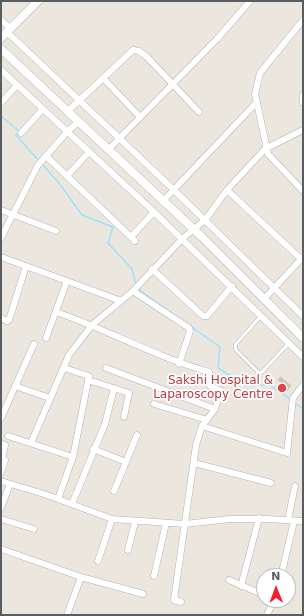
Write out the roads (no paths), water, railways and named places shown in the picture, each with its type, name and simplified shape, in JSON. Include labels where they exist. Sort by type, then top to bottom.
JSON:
[{"type":"main road","points":[[1,38],[38,1]]},
{"type":"main road","points":[[1,49],[193,229],[303,338]]},
{"type":"street","points":[[109,149],[217,39],[250,1]]},
{"type":"street","points":[[1,20],[8,30],[79,100],[303,316]]},
{"type":"street","points":[[303,20],[260,73],[255,87],[256,103],[266,149],[272,160],[303,191]]},
{"type":"street","points":[[68,111],[133,50],[139,51],[199,112]]},
{"type":"street","points":[[1,70],[232,286],[303,357]]},
{"type":"street","points":[[103,78],[140,117]]},
{"type":"street","points":[[1,103],[18,85]]},
{"type":"street","points":[[303,95],[303,103]]},
{"type":"street","points":[[163,201],[256,103]]},
{"type":"street","points":[[21,133],[43,109]]},
{"type":"street","points":[[1,238],[42,161],[67,132],[79,121]]},
{"type":"street","points":[[31,443],[69,356],[92,325],[133,291],[152,269],[182,239],[205,220],[227,190],[266,149],[303,130]]},
{"type":"street","points":[[67,176],[89,152]]},
{"type":"street","points":[[42,161],[67,176],[133,239],[154,212]]},
{"type":"street","points":[[227,190],[302,258],[264,299]]},
{"type":"street","points":[[1,210],[56,231]]},
{"type":"street","points":[[1,257],[121,301]]},
{"type":"street","points":[[1,326],[2,319],[9,320],[26,266]]},
{"type":"street","points":[[152,269],[203,316],[206,316],[232,286]]},
{"type":"street","points":[[46,338],[68,281]]},
{"type":"street","points":[[133,291],[189,328],[190,331],[180,364]]},
{"type":"street","points":[[56,312],[92,325],[180,364],[209,372],[210,386],[221,391],[215,409],[202,426],[196,445],[174,600],[181,602]]},
{"type":"street","points":[[1,418],[34,344]]},
{"type":"street","points":[[58,499],[73,457],[89,376],[64,368]]},
{"type":"street","points":[[106,368],[215,409]]},
{"type":"street","points":[[88,380],[129,393],[124,417]]},
{"type":"street","points":[[202,426],[287,453],[293,398],[303,385]]},
{"type":"street","points":[[16,386],[50,398]]},
{"type":"street","points":[[72,504],[93,449],[105,424],[114,388]]},
{"type":"street","points":[[154,404],[207,420]]},
{"type":"street","points":[[114,491],[138,435]]},
{"type":"street","points":[[8,436],[73,457]]},
{"type":"street","points":[[1,444],[5,445],[2,459],[5,460],[1,472]]},
{"type":"street","points":[[93,449],[126,462]]},
{"type":"street","points":[[194,463],[271,483]]},
{"type":"street","points":[[1,482],[58,499],[112,519],[135,522],[166,522],[185,524],[230,519],[259,518],[303,521]]},
{"type":"street","points":[[1,508],[10,484]]},
{"type":"street","points":[[282,568],[291,520],[294,486]]},
{"type":"street","points":[[241,586],[259,518]]},
{"type":"street","points":[[1,519],[34,529]]},
{"type":"street","points":[[98,561],[112,519]]},
{"type":"street","points":[[128,550],[135,522]]},
{"type":"street","points":[[154,576],[166,522]]},
{"type":"street","points":[[1,549],[81,577],[143,594]]},
{"type":"street","points":[[67,615],[81,577]]},
{"type":"street","points":[[229,580],[256,592]]},
{"type":"lane","points":[[261,316],[235,343],[236,350],[240,354],[260,373],[289,343]]},
{"type":"waterway","points":[[1,116],[20,132],[16,135],[39,161]]},
{"type":"waterway","points":[[42,164],[59,183],[82,215],[113,227],[108,243],[132,269],[136,284]]},
{"type":"waterway","points":[[139,289],[220,347],[218,368],[246,385],[270,385],[290,399]]},
{"type":"waterway","points":[[295,403],[303,409]]},
{"type":"place","name":"Sakshi Hospital & Laparoscopy Centre","points":[[282,388]]}]
